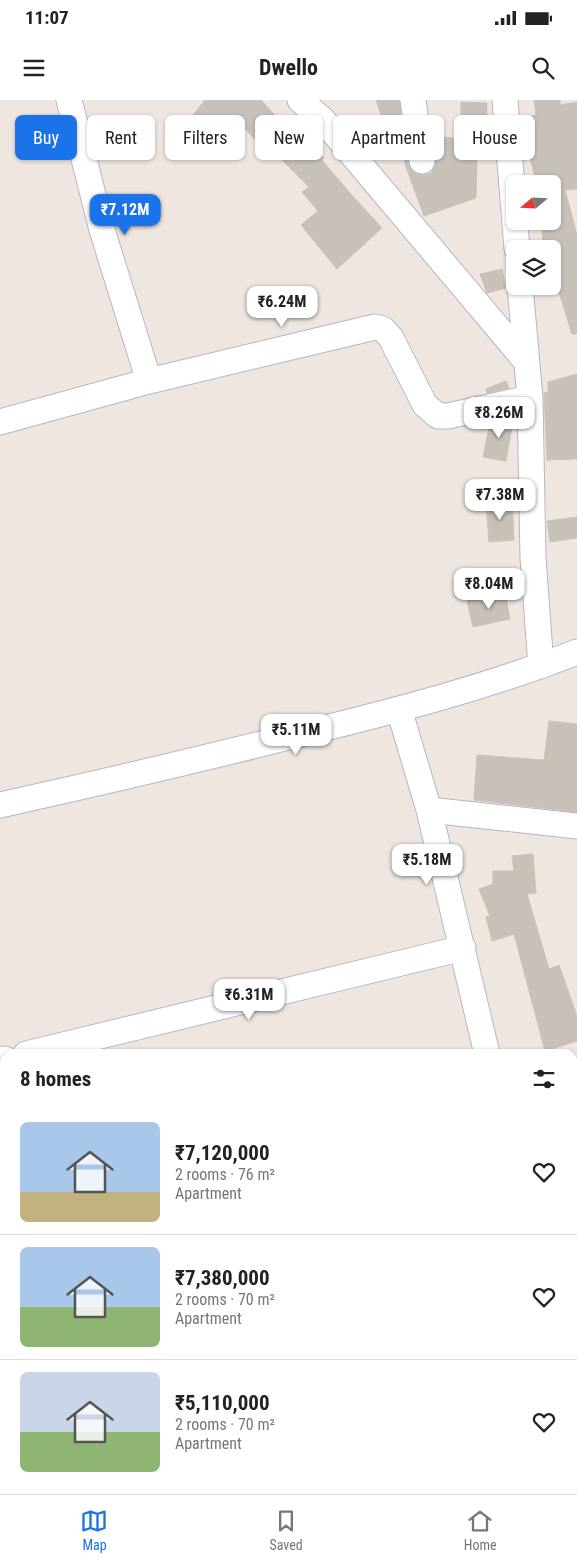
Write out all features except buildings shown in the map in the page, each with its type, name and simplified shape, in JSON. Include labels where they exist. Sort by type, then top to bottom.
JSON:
[{"type":"street","points":[[69,100],[102,230],[149,381]]},
{"type":"street","points":[[300,100],[323,120],[525,360]]},
{"type":"street","points":[[413,100],[422,161]]},
{"type":"street","points":[[505,100],[516,240]]},
{"type":"street","points":[[521,295],[525,360],[530,398],[533,558],[541,666]]},
{"type":"street","points":[[0,422],[149,381],[375,327],[383,329],[391,338],[425,405],[438,416],[448,416],[530,398]]},
{"type":"street","points":[[0,805],[162,769],[400,710],[541,666],[577,652]]},
{"type":"street","points":[[400,710],[429,810],[486,1049]]},
{"type":"street","points":[[429,810],[577,826]]},
{"type":"street","points":[[47,1049],[463,948]]}]
